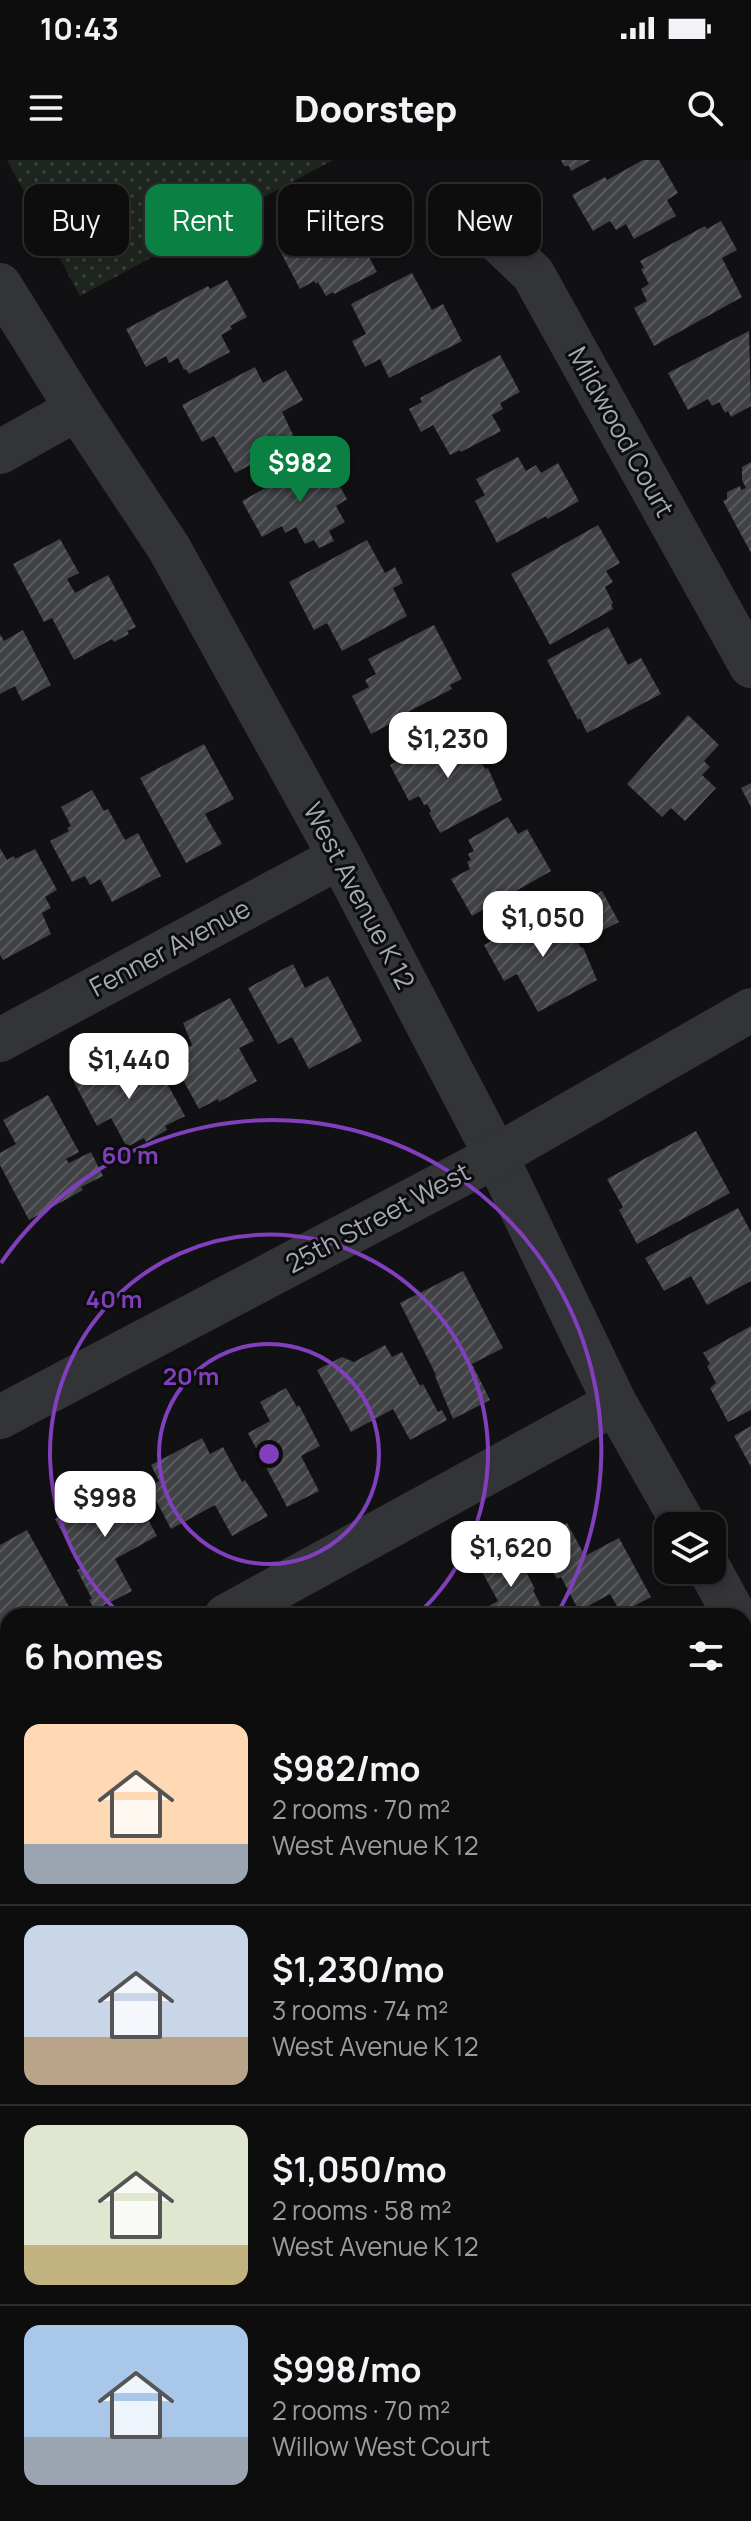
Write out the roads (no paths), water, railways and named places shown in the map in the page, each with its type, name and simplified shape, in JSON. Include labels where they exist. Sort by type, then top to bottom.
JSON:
[{"type":"street","name":"Mildwood Court","points":[[514,256],[533,274],[751,666]]},
{"type":"street","name":"West Avenue K 12","points":[[0,285],[169,548],[340,857],[496,1156],[615,1403],[677,1512]]},
{"type":"street","points":[[0,452],[77,409]]},
{"type":"street","name":"Fenner Avenue","points":[[0,1040],[340,857]]},
{"type":"street","name":"25th Street West","points":[[0,1417],[496,1156],[751,1010]]},
{"type":"street","points":[[241,1608],[615,1403]]}]
